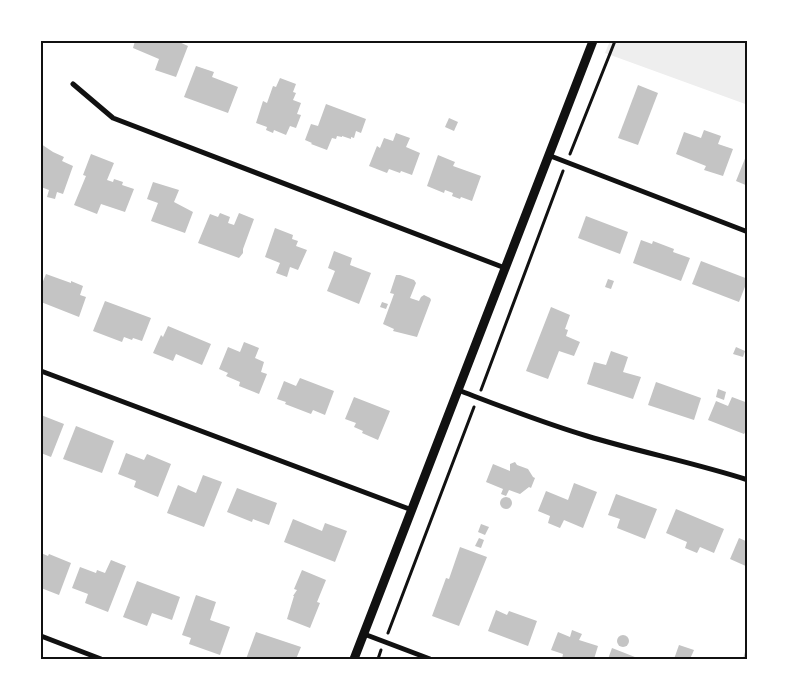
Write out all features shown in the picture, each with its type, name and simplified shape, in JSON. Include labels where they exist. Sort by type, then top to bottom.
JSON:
[{"type":"street","points":[[354,659],[593,41]]},
{"type":"street","points":[[73,84],[113,118],[505,268]]},
{"type":"street","points":[[548,155],[748,232]]},
{"type":"street","points":[[41,371],[412,510]]},
{"type":"street","points":[[458,390],[554,426],[748,480]]},
{"type":"street","points":[[364,634],[430,659]]},
{"type":"street","points":[[41,636],[101,659]]},
{"type":"path","points":[[378,659],[566,162],[615,41]]},
{"type":"shaded area","points":[[610,41],[748,41],[748,105],[605,53]]},
{"type":"building","points":[[135,41],[177,41],[188,46],[176,77],[155,70],[159,59],[133,48]]},
{"type":"building","points":[[196,66],[214,72],[212,77],[238,87],[228,113],[184,97]]},
{"type":"building","points":[[280,78],[296,84],[293,92],[296,93],[293,100],[301,103],[297,114],[301,115],[296,128],[290,126],[286,135],[274,130],[273,133],[266,130],[267,127],[256,123],[263,101],[267,103],[273,86],[276,87]]},
{"type":"building","points":[[638,85],[658,93],[638,145],[618,138]]},
{"type":"building","points":[[326,104],[366,119],[361,133],[356,131],[354,138],[351,137],[351,139],[342,136],[337,136],[336,139],[332,138],[327,150],[305,140],[311,124],[318,126]]},
{"type":"building","points":[[449,118],[458,122],[454,131],[445,127]]},
{"type":"building","points":[[704,130],[721,136],[718,144],[733,149],[723,176],[704,170],[706,166],[676,154],[684,132],[701,138]]},
{"type":"building","points":[[396,133],[410,138],[406,147],[420,153],[412,175],[389,169],[387,173],[369,166],[377,146],[380,148],[384,138],[393,141]]},
{"type":"building","points":[[41,144],[64,157],[62,161],[73,166],[63,194],[57,192],[55,199],[47,197],[49,190],[41,187]]},
{"type":"building","points":[[748,151],[748,186],[736,181]]},
{"type":"building","points":[[91,154],[114,163],[107,180],[113,182],[114,179],[123,182],[122,185],[134,189],[125,212],[101,204],[97,214],[74,205],[86,176],[83,175]]},
{"type":"building","points":[[438,155],[455,162],[453,166],[481,176],[472,201],[452,196],[453,193],[445,190],[444,193],[427,186]]},
{"type":"building","points":[[153,182],[179,190],[174,202],[193,212],[185,233],[151,221],[158,203],[147,199]]},
{"type":"building","points":[[220,213],[230,217],[228,223],[234,225],[239,213],[254,219],[243,253],[239,258],[198,243],[210,214],[218,217]]},
{"type":"building","points":[[586,216],[628,232],[620,254],[578,238]]},
{"type":"building","points":[[275,228],[293,235],[292,239],[298,241],[296,246],[307,250],[298,270],[290,267],[287,277],[276,273],[280,263],[265,257]]},
{"type":"building","points":[[641,240],[652,244],[653,241],[674,249],[673,252],[690,258],[681,281],[633,263]]},
{"type":"building","points":[[334,251],[352,258],[350,265],[371,273],[359,304],[327,291],[335,271],[328,268]]},
{"type":"building","points":[[701,261],[748,279],[739,302],[692,284]]},
{"type":"building","points":[[46,274],[83,286],[80,295],[86,297],[79,317],[41,302],[41,286]]},
{"type":"building","points":[[396,275],[414,280],[416,283],[410,298],[419,301],[424,295],[431,300],[417,337],[393,331],[394,329],[383,324],[394,294],[390,293]]},
{"type":"building","points":[[608,279],[614,281],[611,289],[605,287]]},
{"type":"building","points":[[105,301],[151,318],[142,341],[124,337],[122,342],[93,331]]},
{"type":"building","points":[[382,302],[388,304],[386,309],[380,307]]},
{"type":"building","points":[[551,307],[570,315],[565,329],[568,330],[566,336],[580,342],[574,356],[559,351],[548,379],[526,371]]},
{"type":"building","points":[[168,326],[211,344],[202,365],[176,354],[173,361],[153,353],[161,335],[163,337]]},
{"type":"building","points":[[244,342],[259,348],[255,358],[264,362],[261,372],[267,374],[259,394],[239,386],[240,382],[226,376],[228,373],[219,369],[228,347],[240,352]]},
{"type":"building","points":[[736,347],[745,351],[743,357],[733,354]]},
{"type":"building","points":[[611,351],[628,357],[623,372],[641,377],[633,399],[587,384],[594,362],[606,365]]},
{"type":"building","points":[[300,378],[334,391],[325,415],[313,410],[311,414],[277,399],[284,381],[296,386]]},
{"type":"building","points":[[656,382],[701,398],[694,420],[648,405]]},
{"type":"building","points":[[718,389],[726,392],[724,400],[716,397]]},
{"type":"building","points":[[354,397],[390,411],[378,440],[362,433],[363,431],[354,427],[356,423],[345,419]]},
{"type":"building","points":[[732,397],[748,403],[748,428],[744,434],[708,420],[716,401],[728,406]]},
{"type":"building","points":[[41,415],[64,424],[51,457],[41,453]]},
{"type":"building","points":[[76,426],[114,441],[102,473],[63,459]]},
{"type":"building","points":[[126,453],[144,460],[147,454],[171,464],[158,497],[134,487],[136,481],[118,474]]},
{"type":"building","points":[[515,462],[517,465],[528,469],[535,478],[531,488],[529,487],[520,494],[509,490],[506,496],[501,494],[503,489],[486,482],[493,464],[510,471],[510,464]]},
{"type":"building","points":[[203,475],[222,482],[204,527],[167,513],[178,485],[196,493]]},
{"type":"building","points":[[574,483],[597,492],[583,528],[564,520],[560,528],[548,523],[550,516],[538,511],[546,491],[568,500]]},
{"type":"building","points":[[237,488],[277,503],[269,525],[253,519],[252,522],[227,512]]},
{"type":"building","points":[[616,494],[657,509],[645,539],[617,528],[620,519],[608,515]]},
{"type":"building","points":[[504,497],[508,497],[512,503],[508,509],[504,509],[500,505],[500,501]]},
{"type":"building","points":[[676,509],[724,529],[714,553],[700,547],[697,553],[685,548],[687,542],[666,533]]},
{"type":"building","points":[[293,519],[322,531],[325,523],[347,531],[335,562],[284,542]]},
{"type":"building","points":[[481,524],[489,527],[485,535],[478,532]]},
{"type":"building","points":[[479,538],[484,540],[481,548],[475,546]]},
{"type":"building","points":[[739,538],[748,542],[748,567],[730,559]]},
{"type":"building","points":[[460,547],[487,557],[459,626],[432,616],[446,578],[449,579]]},
{"type":"building","points":[[41,553],[48,556],[49,554],[71,563],[59,595],[41,588]]},
{"type":"building","points":[[111,560],[126,566],[108,612],[85,603],[88,594],[72,588],[80,567],[96,573],[97,570],[105,573]]},
{"type":"building","points":[[302,570],[326,580],[317,602],[320,603],[310,628],[287,619],[293,596],[297,590],[294,589]]},
{"type":"building","points":[[137,581],[180,597],[172,620],[152,613],[147,626],[123,617]]},
{"type":"building","points":[[196,595],[216,602],[210,620],[230,627],[220,655],[189,644],[191,638],[182,635]]},
{"type":"building","points":[[496,610],[507,615],[509,611],[537,621],[528,646],[488,631]]},
{"type":"building","points":[[572,630],[582,634],[579,640],[598,646],[594,659],[562,659],[563,654],[551,650],[558,632],[570,637]]},
{"type":"building","points":[[256,632],[301,647],[296,659],[246,659]]},
{"type":"building","points":[[625,635],[628,636],[628,646],[621,647],[618,646],[617,639],[618,636]]},
{"type":"building","points":[[679,645],[694,650],[690,659],[674,659]]},
{"type":"building","points":[[747,645],[748,659],[743,659]]},
{"type":"building","points":[[612,648],[640,659],[608,659]]}]
